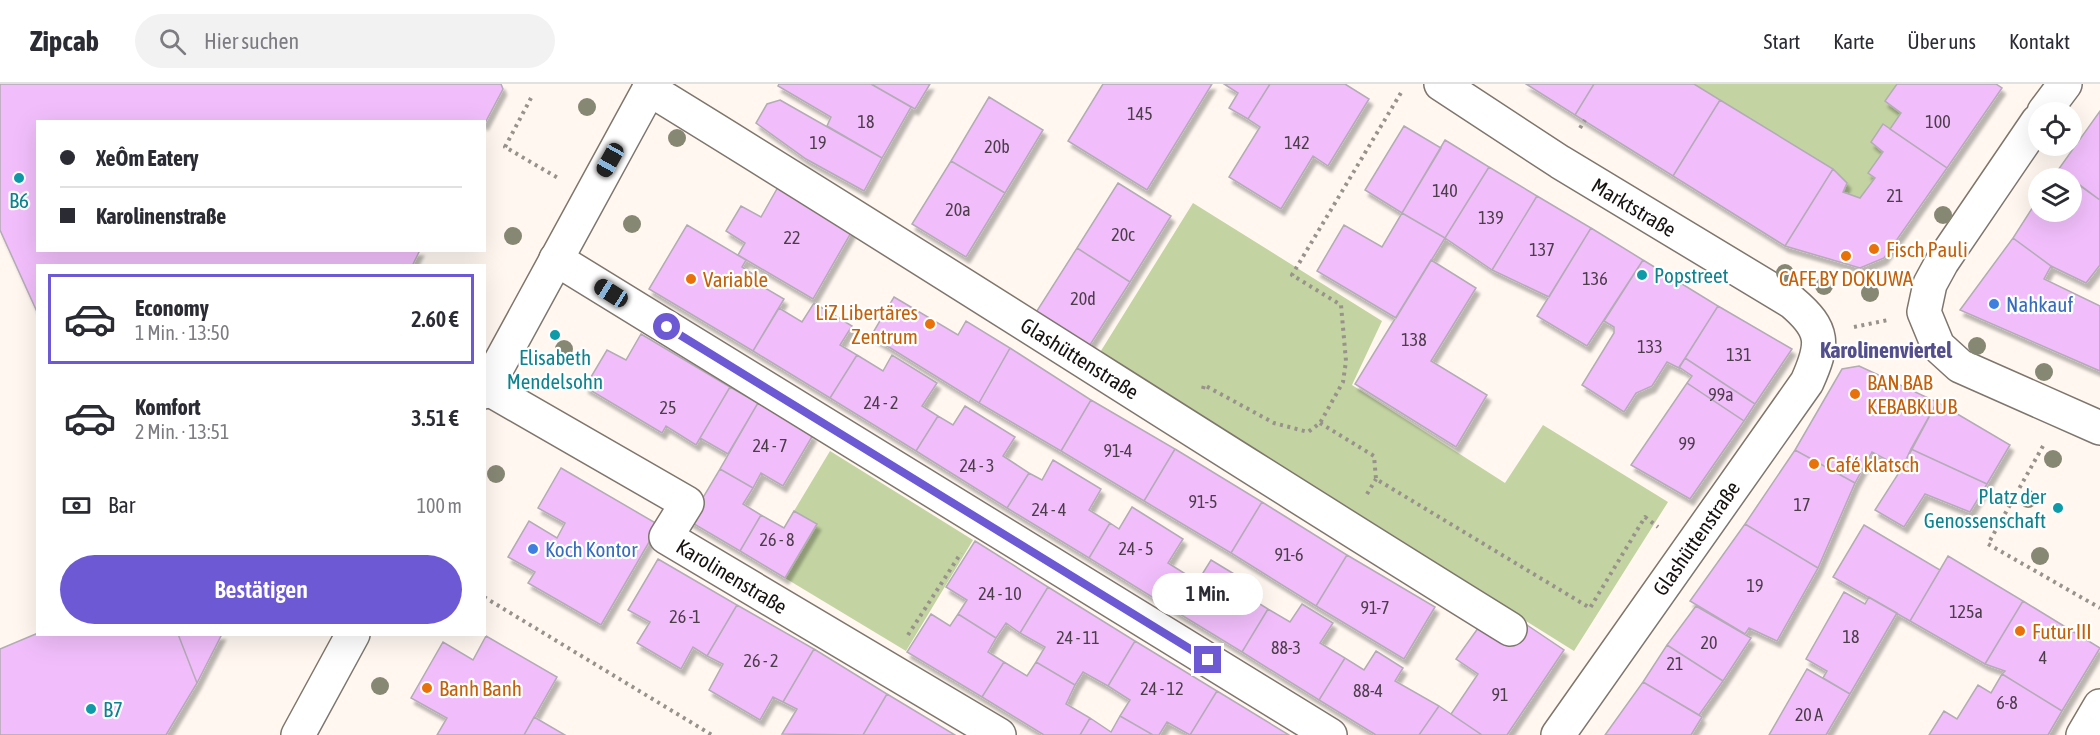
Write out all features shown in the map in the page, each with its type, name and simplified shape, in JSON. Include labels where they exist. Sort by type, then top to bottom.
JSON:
[{"type":"street","name":"Marktstraße","points":[[1442,84],[1560,162],[1792,302],[1810,317],[1819,335]]},
{"type":"street","points":[[2052,102],[2065,84]]},
{"type":"street","name":"Glashüttenstraße","points":[[650,86],[1345,527],[1510,629]]},
{"type":"street","name":"Karolinenstraße","points":[[650,86],[486,390],[687,503],[666,537],[999,735]]},
{"type":"street","points":[[2028,135],[1941,262],[1930,284],[1924,312],[1938,346],[1960,366],[2100,428]]},
{"type":"street","points":[[556,259],[1330,735]]},
{"type":"street","name":"Glashüttenstraße","points":[[1558,735],[1807,382],[1817,359],[1819,335]]},
{"type":"street","points":[[298,735],[352,636]]},
{"type":"street","points":[[2084,735],[2100,706]]},
{"type":"path","points":[[1204,386],[1274,423],[1308,432],[1320,423],[1343,382],[1346,361],[1341,305],[1292,275],[1406,84]]},
{"type":"path","points":[[531,98],[505,147],[590,196]]},
{"type":"path","points":[[1819,335],[1924,312]]},
{"type":"path","points":[[1320,423],[1374,456],[1376,479],[1590,608],[1645,517],[1690,548]]},
{"type":"path","points":[[2048,437],[1988,544],[2100,608]]},
{"type":"path","points":[[886,668],[971,538],[984,522]]},
{"type":"path","points":[[486,598],[712,735]]},
{"type":"green space","points":[[1694,84],[1897,84],[1901,113],[1890,129],[1883,124],[1871,142],[1883,152],[1868,173],[1875,178],[1860,198],[1843,192],[1847,183],[1833,169]]},
{"type":"green space","points":[[1193,203],[1382,321],[1352,385],[1505,483],[1543,425],[1668,502],[1574,651],[1099,354]]},
{"type":"green space","points":[[830,451],[973,540],[906,651],[785,578],[817,524],[794,511]]},
{"type":"building","name":"B6","points":[[0,84],[501,84],[503,89],[486,121],[36,120],[36,252],[419,252],[413,264],[36,264],[36,310],[0,230]]},
{"type":"building","points":[[779,84],[871,84],[911,107],[882,158],[827,126],[831,117],[778,86]]},
{"type":"building","points":[[871,84],[930,84],[915,109]]},
{"type":"building","points":[[1103,84],[1212,84],[1147,190],[1068,141]]},
{"type":"building","points":[[1224,84],[1270,84],[1248,119],[1229,108],[1238,93]]},
{"type":"building","points":[[1270,84],[1345,84],[1369,99],[1328,166],[1313,156],[1281,209],[1229,177],[1260,127],[1248,119]]},
{"type":"building","points":[[1526,84],[1594,84],[1575,115]]},
{"type":"building","points":[[1594,84],[1694,84],[1720,100],[1673,176],[1575,115]]},
{"type":"building","points":[[1897,84],[1996,84],[2002,88],[1947,168],[1890,129],[1901,113],[1885,101]]},
{"type":"building","points":[[989,97],[1043,130],[1005,193],[951,161]]},
{"type":"building","points":[[780,100],[882,158],[864,191],[806,159],[756,123],[767,104]]},
{"type":"building","points":[[1720,100],[1833,169],[1785,246],[1673,176]]},
{"type":"building","points":[[2100,111],[2100,200],[2082,187],[2082,168],[2059,168],[2068,156],[2082,156],[2082,136]]},
{"type":"building","points":[[1883,124],[1947,168],[1884,258],[1860,268],[1785,246],[1833,169],[1847,183],[1843,192],[1860,198],[1875,178],[1868,173],[1883,152],[1871,142]]},
{"type":"building","points":[[1404,126],[1441,148],[1402,213],[1365,190]]},
{"type":"building","points":[[1445,140],[1489,167],[1445,238],[1402,213]]},
{"type":"building","points":[[951,161],[1005,193],[966,257],[912,224]]},
{"type":"building","points":[[1489,167],[1537,196],[1492,270],[1445,238]]},
{"type":"building","points":[[782,180],[856,224],[813,299],[738,255],[745,243],[726,231],[741,206],[761,217]]},
{"type":"building","points":[[1118,183],[1171,216],[1130,282],[1077,248]]},
{"type":"building","points":[[2082,186],[2100,200],[2100,265],[2086,283],[2051,266],[2013,238],[2028,215],[2028,222],[2082,222]]},
{"type":"building","points":[[1537,196],[1591,228],[1549,297],[1492,270]]},
{"type":"building","points":[[1402,213],[1445,238],[1396,318],[1317,271],[1344,225],[1382,247]]},
{"type":"building","points":[[687,225],[746,260],[742,267],[756,276],[753,281],[784,299],[753,351],[649,289]]},
{"type":"building","points":[[1591,228],[1643,260],[1587,346],[1537,316]]},
{"type":"building","points":[[2013,238],[2051,266],[2044,279],[2100,306],[2100,371],[1960,310]]},
{"type":"building","points":[[1077,248],[1130,282],[1088,348],[1035,314]]},
{"type":"building","points":[[1431,260],[1476,288],[1431,361],[1487,395],[1456,447],[1355,384]]},
{"type":"building","points":[[1643,260],[1718,306],[1679,368],[1667,362],[1652,386],[1636,393],[1624,412],[1582,385],[1614,333],[1614,327],[1604,321]]},
{"type":"building","points":[[894,297],[958,335],[966,321],[1010,348],[979,403],[871,336]]},
{"type":"building","points":[[814,303],[852,326],[840,345],[857,355],[830,398],[753,351],[779,308],[802,322]]},
{"type":"building","points":[[1718,306],[1792,349],[1755,404],[1685,358]]},
{"type":"building","points":[[641,334],[730,387],[696,445],[666,426],[662,433],[585,387],[607,350],[626,360]]},
{"type":"building","points":[[1010,348],[1091,400],[1061,451],[979,403]]},
{"type":"building","points":[[857,355],[883,371],[892,355],[937,383],[922,406],[938,416],[916,451],[830,398]]},
{"type":"building","points":[[1685,358],[1755,404],[1744,421],[1687,383],[1692,376],[1679,367]]},
{"type":"building","points":[[1859,366],[1937,402],[1902,468],[1872,452],[1855,483],[1795,450],[1842,369]]},
{"type":"building","points":[[1687,383],[1744,421],[1690,499],[1631,465]]},
{"type":"building","points":[[730,387],[758,403],[728,454],[700,438]]},
{"type":"building","points":[[1091,400],[1175,449],[1144,501],[1061,451]]},
{"type":"building","points":[[1937,402],[2010,445],[1987,484],[1911,449]]},
{"type":"building","points":[[758,403],[813,435],[783,486],[761,473],[753,488],[720,469]]},
{"type":"building","points":[[965,406],[1015,437],[1003,456],[1029,473],[1007,508],[916,451],[938,416],[953,425]]},
{"type":"building","points":[[1175,449],[1262,502],[1231,553],[1144,501]]},
{"type":"building","points":[[1911,449],[1987,484],[1970,512],[1925,494],[1904,527],[1875,510],[1902,468]]},
{"type":"building","points":[[1795,450],[1855,483],[1818,568],[1745,524]]},
{"type":"building","points":[[1053,460],[1101,489],[1089,510],[1110,523],[1089,558],[1007,508],[1029,473],[1042,480]]},
{"type":"building","points":[[561,468],[659,525],[601,625],[528,583],[535,572],[508,557],[529,521],[557,538],[565,523],[538,508]]},
{"type":"building","points":[[720,469],[753,488],[743,504],[761,515],[740,551],[689,521]]},
{"type":"building","points":[[1262,502],[1347,555],[1316,606],[1231,553]]},
{"type":"building","points":[[1132,507],[1183,539],[1168,563],[1184,573],[1165,605],[1089,558],[1110,523],[1119,529]]},
{"type":"building","points":[[794,511],[817,524],[785,578],[740,551],[761,515],[784,528]]},
{"type":"building","points":[[1745,524],[1818,568],[1777,641],[1749,628],[1745,634],[1690,601]]},
{"type":"building","points":[[1864,525],[1940,570],[1910,621],[1833,577]]},
{"type":"building","points":[[975,541],[1048,587],[1020,633],[1006,623],[996,638],[958,614],[967,600],[946,587]]},
{"type":"building","points":[[1347,555],[1435,607],[1404,659],[1316,606]]},
{"type":"building","points":[[1948,556],[2023,601],[1985,664],[1910,621]]},
{"type":"building","points":[[658,559],[737,605],[707,656],[693,647],[681,669],[637,643],[650,622],[628,610]]},
{"type":"building","points":[[1211,560],[1254,586],[1247,596],[1268,609],[1242,652],[1165,605],[1184,573],[1198,581]]},
{"type":"building","points":[[1048,587],[1135,641],[1108,686],[1083,672],[1075,685],[1036,662],[1045,647],[1020,633]]},
{"type":"building","points":[[1844,592],[1865,604],[1869,597],[1897,613],[1850,694],[1823,678],[1827,671],[1806,659]]},
{"type":"building","points":[[2023,601],[2100,648],[2062,711],[2002,674],[2005,671],[1985,664]]},
{"type":"building","points":[[1302,604],[1333,623],[1320,643],[1345,658],[1319,700],[1242,652],[1268,609],[1290,622]]},
{"type":"building","points":[[737,605],[814,649],[783,702],[773,697],[760,720],[709,690],[723,664],[707,656]]},
{"type":"building","points":[[1696,606],[1751,638],[1723,681],[1667,645]]},
{"type":"building","points":[[931,614],[950,626],[958,614],[996,638],[988,652],[1004,662],[982,697],[907,652]]},
{"type":"building","points":[[1518,619],[1564,650],[1507,735],[1482,735],[1451,714],[1478,674],[1456,659],[1481,624]]},
{"type":"building","name":"B7","points":[[36,634],[36,636],[179,636],[197,683],[166,735],[0,735],[0,649]]},
{"type":"building","points":[[179,636],[221,636],[197,683]]},
{"type":"building","points":[[486,636],[557,677],[524,735],[437,735],[447,718],[411,698],[443,642],[473,660]]},
{"type":"building","points":[[1135,641],[1217,691],[1190,735],[1167,722],[1159,735],[1153,735],[1120,716],[1130,700],[1108,686]]},
{"type":"building","points":[[1667,645],[1723,681],[1699,715],[1643,682]]},
{"type":"building","points":[[814,649],[887,694],[863,735],[782,734],[797,709],[783,702]]},
{"type":"building","points":[[1376,651],[1403,668],[1395,681],[1439,706],[1419,735],[1376,735],[1319,700],[1345,658],[1364,670]]},
{"type":"building","points":[[1004,662],[1027,676],[1036,662],[1075,685],[1066,704],[1090,718],[1080,735],[1044,735],[982,697]]},
{"type":"building","points":[[1807,669],[1850,694],[1826,735],[1769,735]]},
{"type":"building","points":[[2002,674],[2062,711],[2048,735],[1929,735],[1944,711],[1957,719],[1978,685],[1991,693]]},
{"type":"building","points":[[1643,682],[1702,717],[1691,735],[1605,735]]},
{"type":"building","points":[[1217,691],[1289,735],[1190,735]]},
{"type":"building","points":[[887,694],[955,735],[863,735]]},
{"type":"building","points":[[1439,706],[1451,714],[1482,735],[1419,735]]},
{"type":"building","points":[[1120,716],[1153,735],[1080,735],[1090,718],[1111,732]]},
{"type":"building","points":[[534,717],[565,735],[524,735]]},
{"type":"place","name":"B6","points":[[19,178]]},
{"type":"place","name":"Fisch Pauli","points":[[1874,249]]},
{"type":"place","name":"CAFE BY DOKUWA","points":[[1846,256]]},
{"type":"place","name":"Popstreet","points":[[1642,275]]},
{"type":"place","name":"Variable","points":[[691,279]]},
{"type":"place","name":"Nahkauf","points":[[1994,304]]},
{"type":"place","name":"LiZ Libertäres Zentrum","points":[[930,324]]},
{"type":"place","name":"Elisabeth Mendelsohn","points":[[555,335]]},
{"type":"place","name":"BAN BAB KEBABKLUB","points":[[1855,394]]},
{"type":"place","name":"Café klatsch","points":[[1814,464]]},
{"type":"place","name":"Platz der Genossenschaft","points":[[2058,508]]},
{"type":"place","name":"Koch Kontor","points":[[533,549]]},
{"type":"place","name":"Futur III","points":[[2020,631]]},
{"type":"place","name":"Banh Banh","points":[[427,688]]},
{"type":"place","name":"B7","points":[[91,709]]},
{"type":"district","name":"Karolinenviertel","points":[[1886,350]]},
{"type":"route","points":[[667,327],[1208,660]]}]
